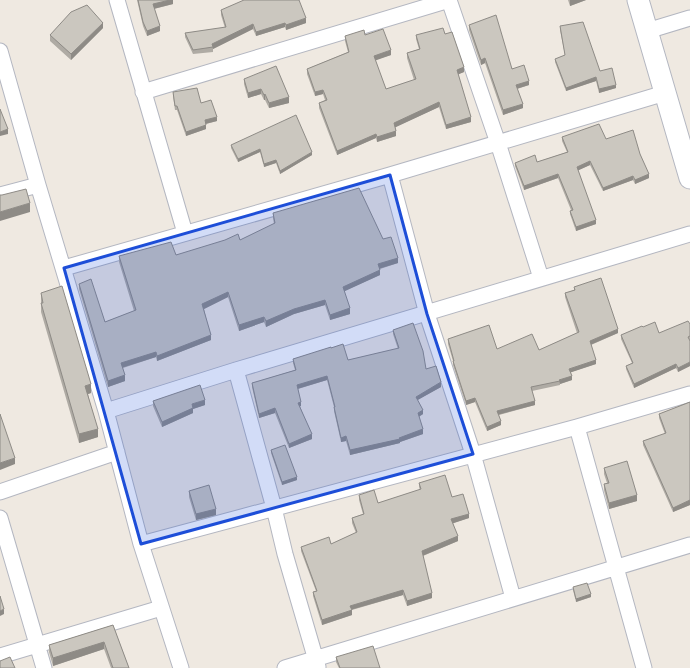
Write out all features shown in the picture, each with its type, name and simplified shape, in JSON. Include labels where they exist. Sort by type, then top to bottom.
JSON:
[{"type":"street","points":[[117,0],[185,233]]},
{"type":"street","points":[[143,92],[449,0],[498,143],[541,278]]},
{"type":"street","points":[[638,0],[690,178]]},
{"type":"street","points":[[647,31],[690,18]]},
{"type":"street","points":[[0,51],[38,185],[106,412],[141,544],[181,668]]},
{"type":"street","points":[[64,268],[390,175],[665,93]]},
{"type":"street","points":[[390,175],[427,314],[473,454],[513,598]]},
{"type":"street","points":[[0,195],[38,185]]},
{"type":"street","points":[[106,412],[236,370],[690,234]]},
{"type":"street","points":[[236,370],[274,508],[285,554],[317,663]]},
{"type":"street","points":[[141,544],[577,427],[690,394]]},
{"type":"street","points":[[577,427],[644,668]]},
{"type":"street","points":[[0,492],[117,452]]},
{"type":"street","points":[[0,518],[44,668]]},
{"type":"street","points":[[285,668],[317,663],[513,598],[690,545]]},
{"type":"street","points":[[0,656],[161,608]]},
{"type":"highlighted area","points":[[390,175],[427,314],[473,454],[141,544],[64,268]]},
{"type":"building","points":[[138,0],[170,0],[153,4],[160,26],[147,31],[143,22]]},
{"type":"building","points":[[244,0],[299,0],[306,18],[286,25],[285,23],[256,32],[253,24],[212,44],[213,47],[193,50],[185,33],[226,27],[221,10]]},
{"type":"building","points":[[87,5],[103,23],[71,54],[50,35],[71,12]]},
{"type":"building","points":[[496,15],[512,69],[524,65],[529,81],[516,85],[523,104],[503,110],[485,58],[481,60],[469,25]]},
{"type":"building","points":[[583,22],[600,71],[612,68],[616,85],[599,89],[596,77],[566,88],[555,59],[565,55],[560,26]]},
{"type":"building","points":[[443,28],[445,34],[452,32],[464,67],[457,70],[471,117],[446,125],[439,102],[394,123],[396,131],[377,137],[376,134],[337,151],[319,103],[327,100],[323,90],[315,92],[307,69],[349,52],[345,36],[364,30],[365,35],[383,29],[391,50],[374,56],[386,89],[416,79],[407,53],[420,49],[416,35]]},
{"type":"building","points":[[276,66],[289,97],[269,103],[261,89],[248,93],[244,79]]},
{"type":"building","points":[[197,88],[201,103],[211,100],[217,117],[205,120],[206,125],[186,132],[177,106],[175,106],[173,92]]},
{"type":"building","points":[[0,109],[8,129],[0,132]]},
{"type":"building","points":[[296,115],[312,152],[280,171],[276,160],[264,164],[260,149],[238,159],[231,145]]},
{"type":"building","points":[[599,124],[606,139],[633,130],[640,154],[649,174],[635,180],[633,176],[603,188],[590,161],[577,167],[596,220],[576,227],[570,211],[573,210],[558,174],[524,186],[515,163],[535,155],[537,162],[568,152],[562,137]]},
{"type":"building","points":[[359,188],[383,239],[391,237],[398,258],[378,264],[380,270],[343,287],[350,308],[330,315],[325,300],[294,309],[266,321],[264,317],[239,325],[228,292],[202,304],[211,335],[157,356],[156,352],[121,363],[125,375],[108,381],[79,284],[91,279],[105,322],[136,310],[119,256],[171,242],[176,255],[225,240],[238,234],[240,240],[275,223],[273,213]]},
{"type":"building","points":[[26,189],[30,203],[0,212],[0,195]]},
{"type":"building","points":[[601,278],[618,329],[590,341],[596,360],[569,369],[572,376],[559,380],[560,381],[531,387],[535,401],[497,411],[501,421],[487,427],[475,398],[466,401],[453,361],[448,339],[489,325],[497,349],[532,334],[539,350],[579,332],[565,293],[575,290],[574,287]]},
{"type":"building","points":[[62,286],[91,384],[85,386],[98,429],[79,434],[41,303],[43,303],[41,293]]},
{"type":"building","points":[[688,321],[690,324],[690,336],[688,337],[690,341],[690,362],[678,368],[676,364],[634,384],[626,366],[633,363],[621,335],[655,322],[659,333]]},
{"type":"building","points":[[413,323],[423,351],[426,369],[436,366],[441,382],[416,397],[423,410],[418,413],[423,429],[399,438],[400,439],[350,450],[346,436],[341,438],[327,376],[297,385],[301,402],[298,403],[312,434],[289,444],[275,408],[259,414],[252,383],[296,370],[293,359],[343,344],[348,360],[399,348],[393,330]]},
{"type":"building","points":[[200,385],[205,400],[192,404],[193,408],[162,422],[153,401]]},
{"type":"building","points":[[690,402],[690,500],[673,508],[643,441],[666,433],[659,414]]},
{"type":"building","points":[[0,414],[15,458],[0,463]]},
{"type":"building","points":[[285,445],[297,477],[282,482],[271,450]]},
{"type":"building","points":[[627,461],[637,495],[609,503],[604,484],[609,483],[604,468]]},
{"type":"building","points":[[445,475],[452,497],[463,494],[469,514],[451,519],[458,536],[422,551],[432,593],[407,601],[403,590],[350,606],[352,610],[322,620],[313,592],[317,591],[301,547],[329,537],[331,544],[357,532],[352,518],[364,514],[359,495],[374,490],[378,503],[421,489],[419,483]]},
{"type":"building","points":[[209,485],[216,509],[196,514],[189,491]]},
{"type":"building","points":[[587,583],[591,594],[576,599],[573,587]]},
{"type":"building","points":[[0,596],[4,609],[0,611]]},
{"type":"building","points":[[113,625],[129,668],[113,668],[104,642],[53,658],[49,645]]},
{"type":"building","points":[[373,646],[380,668],[340,668],[336,657]]},
{"type":"building","points":[[10,657],[15,668],[0,668],[0,661]]}]
